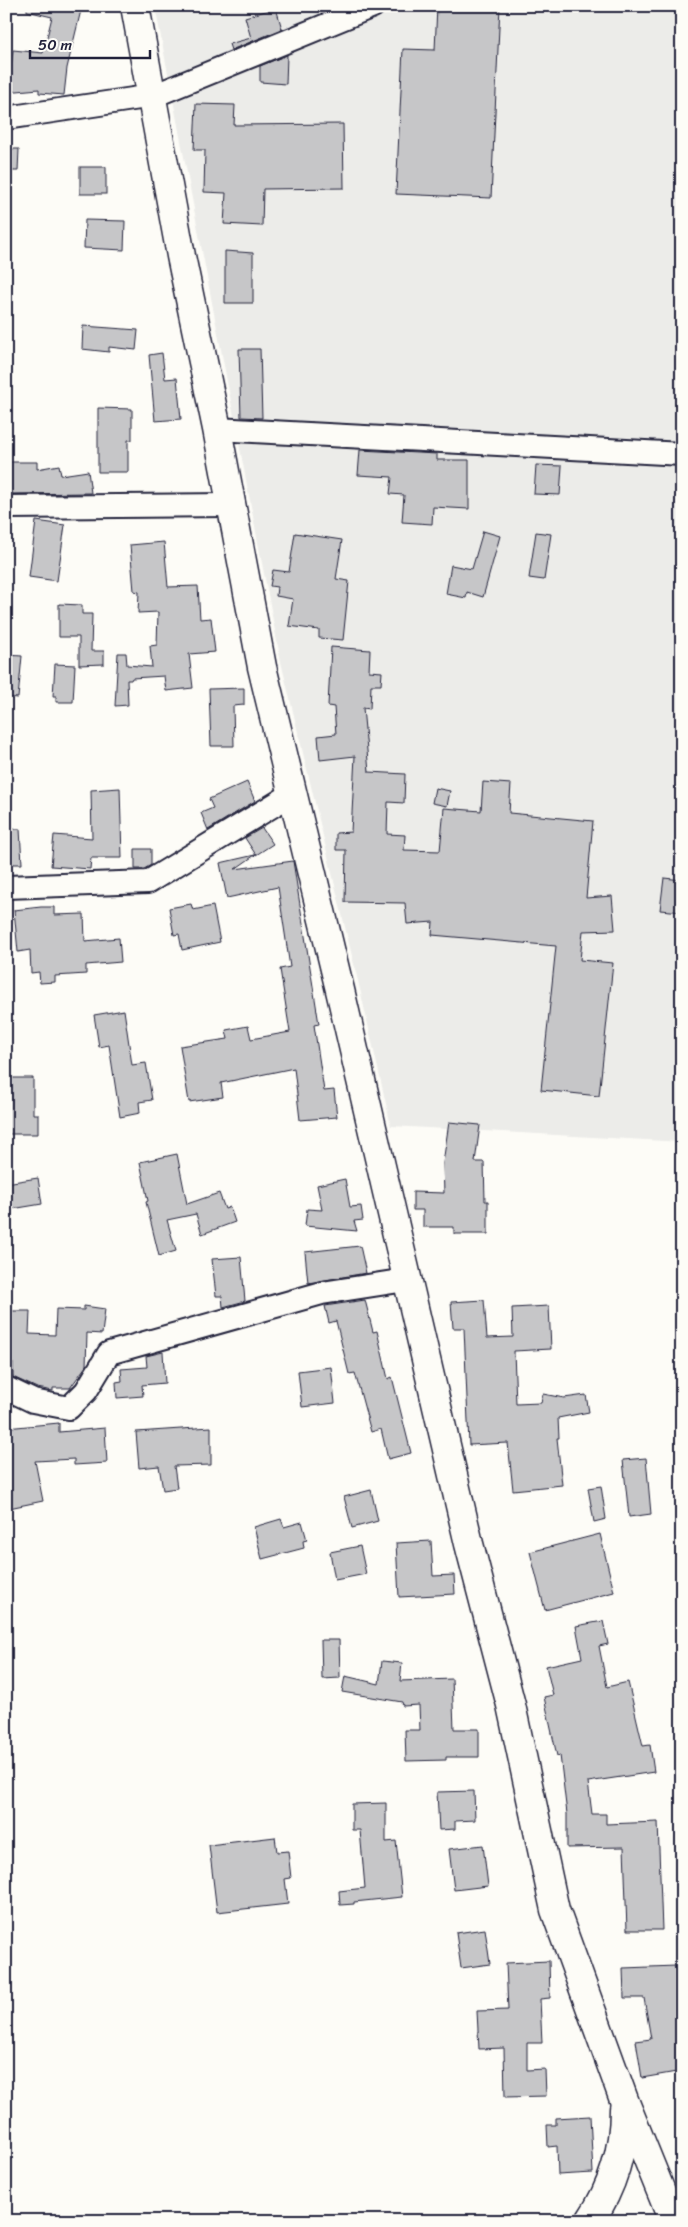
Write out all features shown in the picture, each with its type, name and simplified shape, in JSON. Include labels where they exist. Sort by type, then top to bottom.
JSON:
[{"type":"main road","points":[[135,6],[181,256],[217,429],[262,667],[340,990],[469,1544],[511,1705],[555,1910],[624,2100],[673,2221]]},
{"type":"main road","points":[[590,2221],[618,2166],[624,2135],[624,2100]]},
{"type":"street","points":[[6,118],[153,96],[373,6]]},
{"type":"street","points":[[217,429],[682,454]]},
{"type":"street","points":[[6,507],[231,505]]},
{"type":"street","points":[[6,887],[148,882],[292,794]]},
{"type":"street","points":[[6,1388],[33,1401],[69,1408],[86,1391],[109,1353],[322,1293],[406,1280]]},
{"type":"shaded area","points":[[155,6],[682,6],[682,1142],[391,1126],[281,662]]},
{"type":"building","points":[[27,6],[82,6],[67,68],[64,95],[39,93],[39,89],[6,92],[6,76],[10,75],[13,50],[43,53],[52,17],[27,11]]},
{"type":"building","points":[[437,6],[500,6],[491,198],[396,194],[403,49],[435,50]]},
{"type":"building","points":[[276,8],[282,29],[231,50],[229,44],[251,38],[245,17]]},
{"type":"building","points":[[287,55],[286,84],[260,82],[260,66]]},
{"type":"building","points":[[196,104],[235,105],[234,125],[343,124],[344,188],[263,189],[262,226],[224,224],[226,193],[204,192],[205,150],[194,150]]},
{"type":"building","points":[[6,149],[19,149],[18,171],[6,171]]},
{"type":"building","points":[[80,167],[106,167],[106,194],[80,194]]},
{"type":"building","points":[[85,220],[125,221],[124,250],[84,248]]},
{"type":"building","points":[[225,251],[253,253],[253,303],[225,303]]},
{"type":"building","points":[[83,326],[138,330],[136,350],[109,347],[109,352],[82,349]]},
{"type":"building","points":[[239,349],[260,349],[262,418],[241,417]]},
{"type":"building","points":[[162,353],[165,379],[177,378],[181,419],[155,421],[149,355]]},
{"type":"building","points":[[98,408],[132,409],[132,440],[128,440],[128,472],[98,472]]},
{"type":"building","points":[[360,450],[437,454],[437,460],[469,460],[469,509],[433,507],[432,524],[402,522],[404,495],[390,494],[392,477],[358,475]]},
{"type":"building","points":[[8,462],[37,462],[37,469],[59,465],[61,475],[88,471],[91,493],[8,494]]},
{"type":"building","points":[[536,465],[562,466],[560,495],[534,494]]},
{"type":"building","points":[[36,521],[65,525],[57,581],[29,577]]},
{"type":"building","points":[[483,531],[500,536],[483,597],[467,592],[466,598],[446,594],[451,565],[472,569]]},
{"type":"building","points":[[536,532],[551,534],[544,580],[529,578]]},
{"type":"building","points":[[295,533],[342,540],[336,579],[349,581],[343,640],[319,638],[319,630],[289,626],[293,599],[276,596],[277,587],[270,586],[273,570],[289,572]]},
{"type":"building","points":[[164,542],[168,587],[198,586],[200,619],[211,618],[215,652],[189,654],[193,688],[166,691],[164,676],[132,678],[127,680],[128,705],[115,706],[118,653],[126,653],[127,665],[152,667],[150,646],[157,645],[158,612],[138,613],[139,592],[134,591],[130,545]]},
{"type":"building","points":[[59,604],[82,605],[82,614],[92,614],[91,651],[104,651],[104,664],[79,665],[79,637],[59,637]]},
{"type":"building","points":[[331,647],[370,650],[369,671],[382,672],[381,685],[371,685],[370,709],[363,708],[369,772],[405,774],[404,803],[388,802],[387,834],[405,835],[404,850],[440,851],[444,808],[481,811],[483,782],[511,784],[509,813],[593,821],[586,898],[612,896],[615,930],[583,931],[580,960],[613,963],[599,1096],[541,1090],[556,946],[432,935],[433,922],[407,924],[405,903],[345,902],[346,850],[336,850],[336,833],[351,832],[355,756],[320,760],[318,736],[336,734],[334,707],[328,706]]},
{"type":"building","points":[[6,655],[22,656],[18,698],[6,697]]},
{"type":"building","points":[[55,664],[75,665],[73,702],[56,702],[56,696],[53,696]]},
{"type":"building","points":[[244,688],[244,705],[233,706],[234,746],[211,746],[209,689]]},
{"type":"building","points":[[247,782],[255,801],[208,830],[201,813],[213,808],[209,799]]},
{"type":"building","points":[[120,788],[122,858],[91,858],[90,869],[51,866],[54,835],[92,838],[91,790]]},
{"type":"building","points":[[435,788],[450,791],[447,806],[432,803]]},
{"type":"building","points":[[262,828],[273,844],[256,855],[245,838]]},
{"type":"building","points":[[6,829],[20,829],[22,864],[6,864]]},
{"type":"building","points":[[135,849],[151,849],[151,865],[144,869],[135,869]]},
{"type":"building","points":[[255,855],[235,869],[293,861],[319,1024],[314,1025],[324,1091],[334,1090],[337,1117],[300,1120],[294,1068],[221,1083],[223,1097],[189,1102],[180,1046],[228,1039],[226,1030],[248,1026],[251,1039],[290,1032],[280,969],[290,967],[278,887],[227,898],[220,863]]},
{"type":"building","points":[[664,878],[682,880],[682,912],[660,910]]},
{"type":"building","points":[[191,904],[193,910],[213,906],[220,942],[182,950],[179,934],[174,935],[169,908]]},
{"type":"building","points":[[54,907],[54,915],[84,914],[85,941],[119,938],[121,962],[86,965],[86,974],[55,976],[55,982],[40,983],[39,972],[31,973],[30,950],[18,952],[14,910]]},
{"type":"building","points":[[124,1010],[132,1065],[146,1063],[152,1100],[139,1102],[140,1113],[120,1117],[109,1045],[99,1047],[94,1015]]},
{"type":"building","points":[[9,1078],[33,1078],[33,1114],[38,1114],[38,1134],[6,1134]]},
{"type":"building","points":[[449,1122],[480,1125],[475,1162],[484,1162],[485,1201],[488,1201],[488,1234],[454,1234],[454,1227],[423,1227],[423,1210],[413,1210],[413,1192],[444,1193],[443,1163]]},
{"type":"building","points":[[177,1154],[187,1204],[219,1193],[225,1209],[230,1207],[235,1222],[202,1234],[196,1214],[167,1220],[176,1251],[159,1256],[146,1202],[148,1201],[140,1162]]},
{"type":"building","points":[[38,1178],[42,1204],[6,1210],[6,1183]]},
{"type":"building","points":[[345,1179],[350,1207],[361,1206],[363,1220],[354,1221],[357,1231],[305,1226],[307,1209],[322,1210],[317,1185]]},
{"type":"building","points":[[360,1246],[366,1273],[308,1283],[305,1252]]},
{"type":"building","points":[[241,1257],[245,1301],[223,1307],[222,1296],[216,1296],[212,1259]]},
{"type":"building","points":[[365,1300],[373,1332],[377,1331],[388,1379],[392,1377],[411,1453],[388,1459],[381,1429],[371,1432],[355,1373],[349,1374],[336,1321],[329,1323],[325,1306]]},
{"type":"building","points":[[484,1300],[487,1338],[513,1337],[512,1308],[549,1306],[551,1349],[514,1351],[516,1404],[541,1403],[543,1394],[564,1398],[586,1395],[589,1412],[558,1418],[559,1438],[557,1438],[562,1485],[513,1490],[508,1443],[469,1445],[464,1328],[453,1328],[451,1302]]},
{"type":"building","points":[[84,1306],[105,1309],[102,1334],[87,1333],[86,1366],[70,1388],[53,1388],[53,1391],[37,1388],[13,1377],[13,1363],[6,1363],[7,1311],[30,1311],[29,1334],[55,1335],[56,1309],[84,1310]]},
{"type":"building","points":[[163,1352],[165,1383],[142,1385],[143,1396],[117,1398],[116,1382],[122,1381],[121,1369],[147,1367],[146,1356]]},
{"type":"building","points":[[331,1367],[335,1403],[302,1407],[298,1371]]},
{"type":"building","points":[[59,1423],[59,1432],[105,1428],[107,1463],[74,1465],[74,1459],[35,1461],[43,1501],[9,1508],[6,1494],[6,1428]]},
{"type":"building","points":[[211,1427],[211,1465],[174,1466],[177,1488],[163,1490],[159,1466],[139,1468],[136,1432]]},
{"type":"building","points":[[646,1458],[651,1514],[629,1517],[623,1460]]},
{"type":"building","points":[[601,1486],[606,1519],[594,1522],[588,1488]]},
{"type":"building","points":[[371,1490],[378,1521],[352,1528],[344,1497]]},
{"type":"building","points":[[281,1519],[284,1527],[302,1522],[307,1540],[303,1541],[304,1548],[262,1559],[254,1527]]},
{"type":"building","points":[[600,1534],[614,1592],[545,1610],[530,1552]]},
{"type":"building","points":[[431,1541],[433,1576],[454,1575],[455,1594],[399,1597],[396,1543]]},
{"type":"building","points":[[360,1546],[366,1574],[335,1580],[330,1552]]},
{"type":"building","points":[[603,1621],[608,1644],[599,1646],[607,1687],[628,1682],[643,1746],[650,1745],[654,1772],[588,1782],[592,1814],[606,1814],[606,1824],[658,1822],[662,1930],[627,1930],[624,1847],[567,1848],[567,1814],[560,1755],[557,1756],[544,1697],[553,1695],[546,1666],[582,1658],[576,1626]]},
{"type":"building","points":[[321,1640],[339,1640],[340,1678],[322,1679]]},
{"type":"building","points":[[382,1661],[402,1663],[400,1681],[452,1679],[454,1729],[479,1729],[479,1757],[446,1757],[446,1760],[406,1761],[405,1730],[420,1730],[419,1705],[403,1706],[402,1702],[342,1692],[345,1676],[379,1684]]},
{"type":"building","points":[[474,1791],[475,1820],[455,1821],[455,1829],[439,1830],[437,1792]]},
{"type":"building","points":[[386,1803],[386,1842],[396,1841],[402,1897],[340,1905],[339,1891],[365,1888],[360,1830],[352,1830],[352,1804]]},
{"type":"building","points":[[275,1837],[277,1852],[288,1851],[291,1878],[285,1879],[288,1904],[217,1912],[209,1845]]},
{"type":"building","points":[[483,1845],[488,1886],[454,1890],[449,1849]]},
{"type":"building","points":[[485,1929],[490,1964],[461,1968],[456,1933]]},
{"type":"building","points":[[549,1961],[550,1998],[540,1999],[542,2043],[527,2043],[527,2070],[545,2069],[546,2096],[505,2097],[504,2048],[479,2049],[477,2011],[508,2010],[506,1963]]},
{"type":"building","points":[[676,1966],[676,1997],[682,2029],[682,2071],[642,2078],[636,2041],[651,2039],[644,1998],[624,1998],[623,1968]]},
{"type":"building","points":[[590,2116],[593,2173],[558,2175],[557,2146],[548,2147],[547,2125],[556,2125],[556,2118]]}]
